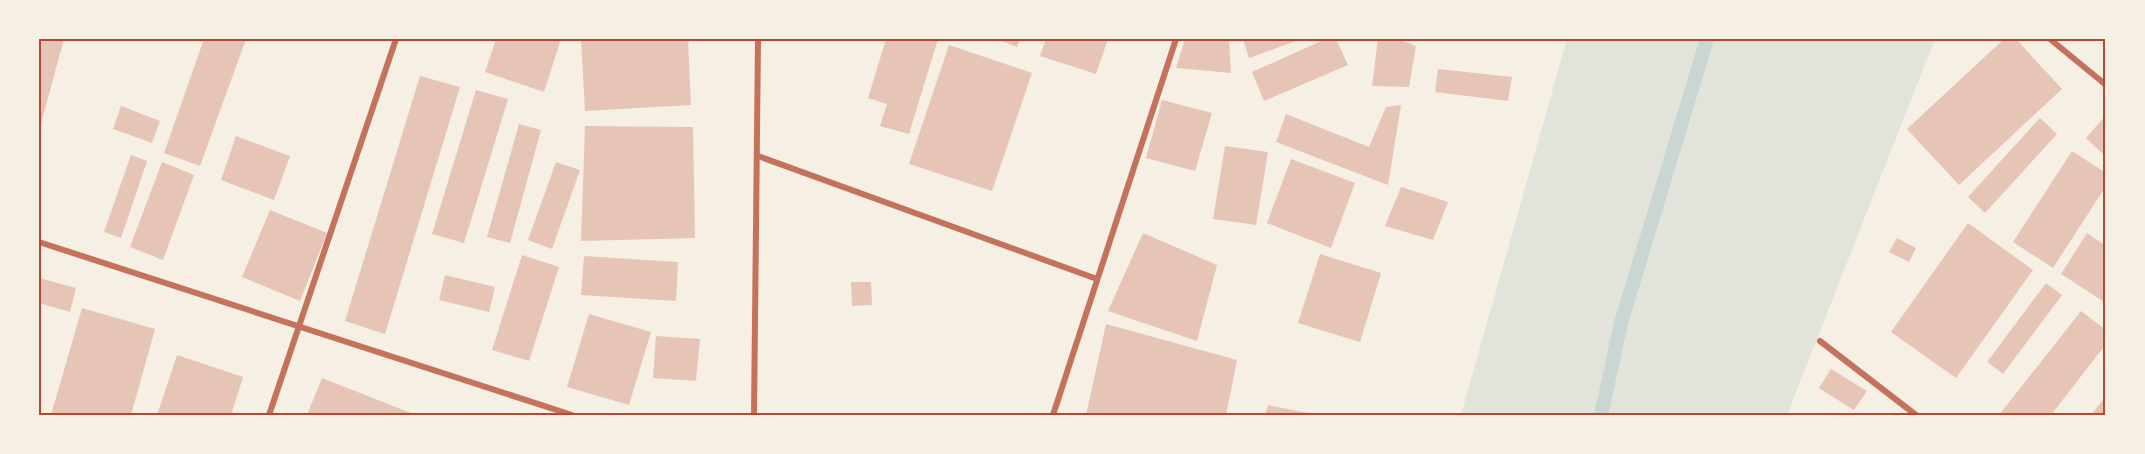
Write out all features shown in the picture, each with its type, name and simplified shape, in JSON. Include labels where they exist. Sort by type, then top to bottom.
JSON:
[{"type":"street","points":[[269,415],[395,39]]},
{"type":"street","points":[[754,415],[758,39]]},
{"type":"street","points":[[1053,415],[1176,39]]},
{"type":"street","points":[[2049,39],[2106,85]]},
{"type":"street","points":[[758,156],[1097,279]]},
{"type":"street","points":[[39,242],[572,415]]},
{"type":"street","points":[[1820,341],[1916,415]]},
{"type":"shaded area","points":[[1567,39],[1935,39],[1787,415],[1461,415]]},
{"type":"building","points":[[39,39],[64,39],[40,127],[39,127]]},
{"type":"building","points":[[204,39],[246,39],[200,166],[164,153]]},
{"type":"building","points":[[496,39],[561,39],[544,92],[485,72]]},
{"type":"building","points":[[581,39],[688,39],[691,105],[585,111]]},
{"type":"building","points":[[886,39],[938,39],[909,134],[880,126],[887,104],[868,98]]},
{"type":"building","points":[[996,39],[1020,39],[1017,47]]},
{"type":"building","points":[[1046,39],[1108,39],[1096,74],[1040,56]]},
{"type":"building","points":[[1185,39],[1229,41],[1231,73],[1176,68]]},
{"type":"building","points":[[1243,39],[1296,39],[1296,41],[1249,58]]},
{"type":"building","points":[[1326,39],[1336,39],[1348,65],[1264,101],[1252,72]]},
{"type":"building","points":[[1378,39],[1397,39],[1416,46],[1409,87],[1372,86]]},
{"type":"building","points":[[2004,39],[2016,39],[2062,89],[1959,185],[1907,129]]},
{"type":"building","points":[[949,45],[1032,73],[992,191],[909,164]]},
{"type":"building","points":[[1438,69],[1512,77],[1508,101],[1435,92]]},
{"type":"building","points":[[420,76],[460,87],[385,334],[345,321]]},
{"type":"building","points":[[476,90],[508,99],[464,243],[432,234]]},
{"type":"building","points":[[1162,100],[1212,113],[1195,171],[1146,158]]},
{"type":"building","points":[[1401,105],[1388,185],[1276,142],[1286,114],[1369,147],[1386,107]]},
{"type":"building","points":[[121,106],[160,121],[152,143],[113,129]]},
{"type":"building","points":[[2106,115],[2106,157],[2086,138]]},
{"type":"building","points":[[2040,118],[2057,134],[1985,213],[1968,197]]},
{"type":"building","points":[[519,124],[541,130],[510,243],[487,237]]},
{"type":"building","points":[[585,126],[693,127],[695,238],[581,241]]},
{"type":"building","points":[[236,136],[290,156],[274,200],[221,180]]},
{"type":"building","points":[[1225,146],[1268,152],[1256,225],[1213,219]]},
{"type":"building","points":[[2072,151],[2106,173],[2106,186],[2053,268],[2013,242]]},
{"type":"building","points":[[131,155],[147,161],[121,238],[104,232]]},
{"type":"building","points":[[1291,159],[1355,183],[1331,248],[1267,223]]},
{"type":"building","points":[[162,162],[194,175],[163,260],[130,247]]},
{"type":"building","points":[[556,162],[580,170],[552,249],[528,240]]},
{"type":"building","points":[[1401,187],[1448,202],[1433,240],[1385,226]]},
{"type":"building","points":[[270,210],[327,233],[300,301],[242,277]]},
{"type":"building","points":[[1968,223],[2033,270],[1956,378],[1891,332]]},
{"type":"building","points":[[1143,233],[1217,265],[1197,341],[1108,311]]},
{"type":"building","points":[[2087,233],[2106,246],[2106,303],[2061,274]]},
{"type":"building","points":[[1897,238],[1916,248],[1909,262],[1889,252]]},
{"type":"building","points":[[1320,254],[1381,273],[1360,342],[1298,323]]},
{"type":"building","points":[[522,255],[559,267],[529,361],[492,350]]},
{"type":"building","points":[[584,256],[678,262],[676,301],[581,295]]},
{"type":"building","points":[[445,275],[495,287],[489,312],[439,300]]},
{"type":"building","points":[[39,278],[76,288],[70,312],[39,303]]},
{"type":"building","points":[[851,282],[871,282],[872,305],[852,306]]},
{"type":"building","points":[[2046,283],[2062,295],[2003,374],[1987,362]]},
{"type":"building","points":[[82,308],[155,329],[131,415],[51,415]]},
{"type":"building","points":[[2081,311],[2106,330],[2106,344],[2051,415],[1999,415]]},
{"type":"building","points":[[589,314],[651,332],[629,405],[567,387]]},
{"type":"building","points":[[1106,324],[1237,360],[1226,415],[1086,415]]},
{"type":"building","points":[[656,336],[700,339],[696,381],[653,378]]},
{"type":"building","points":[[177,355],[243,377],[231,415],[157,415]]},
{"type":"building","points":[[1831,369],[1867,391],[1854,410],[1819,388]]},
{"type":"building","points":[[322,378],[416,415],[307,415]]},
{"type":"building","points":[[2106,396],[2106,415],[2091,415]]},
{"type":"building","points":[[1268,405],[1313,414],[1313,415],[1265,415]]},
{"type":"waterway","points":[[1601,415],[1621,323],[1707,39]]}]
